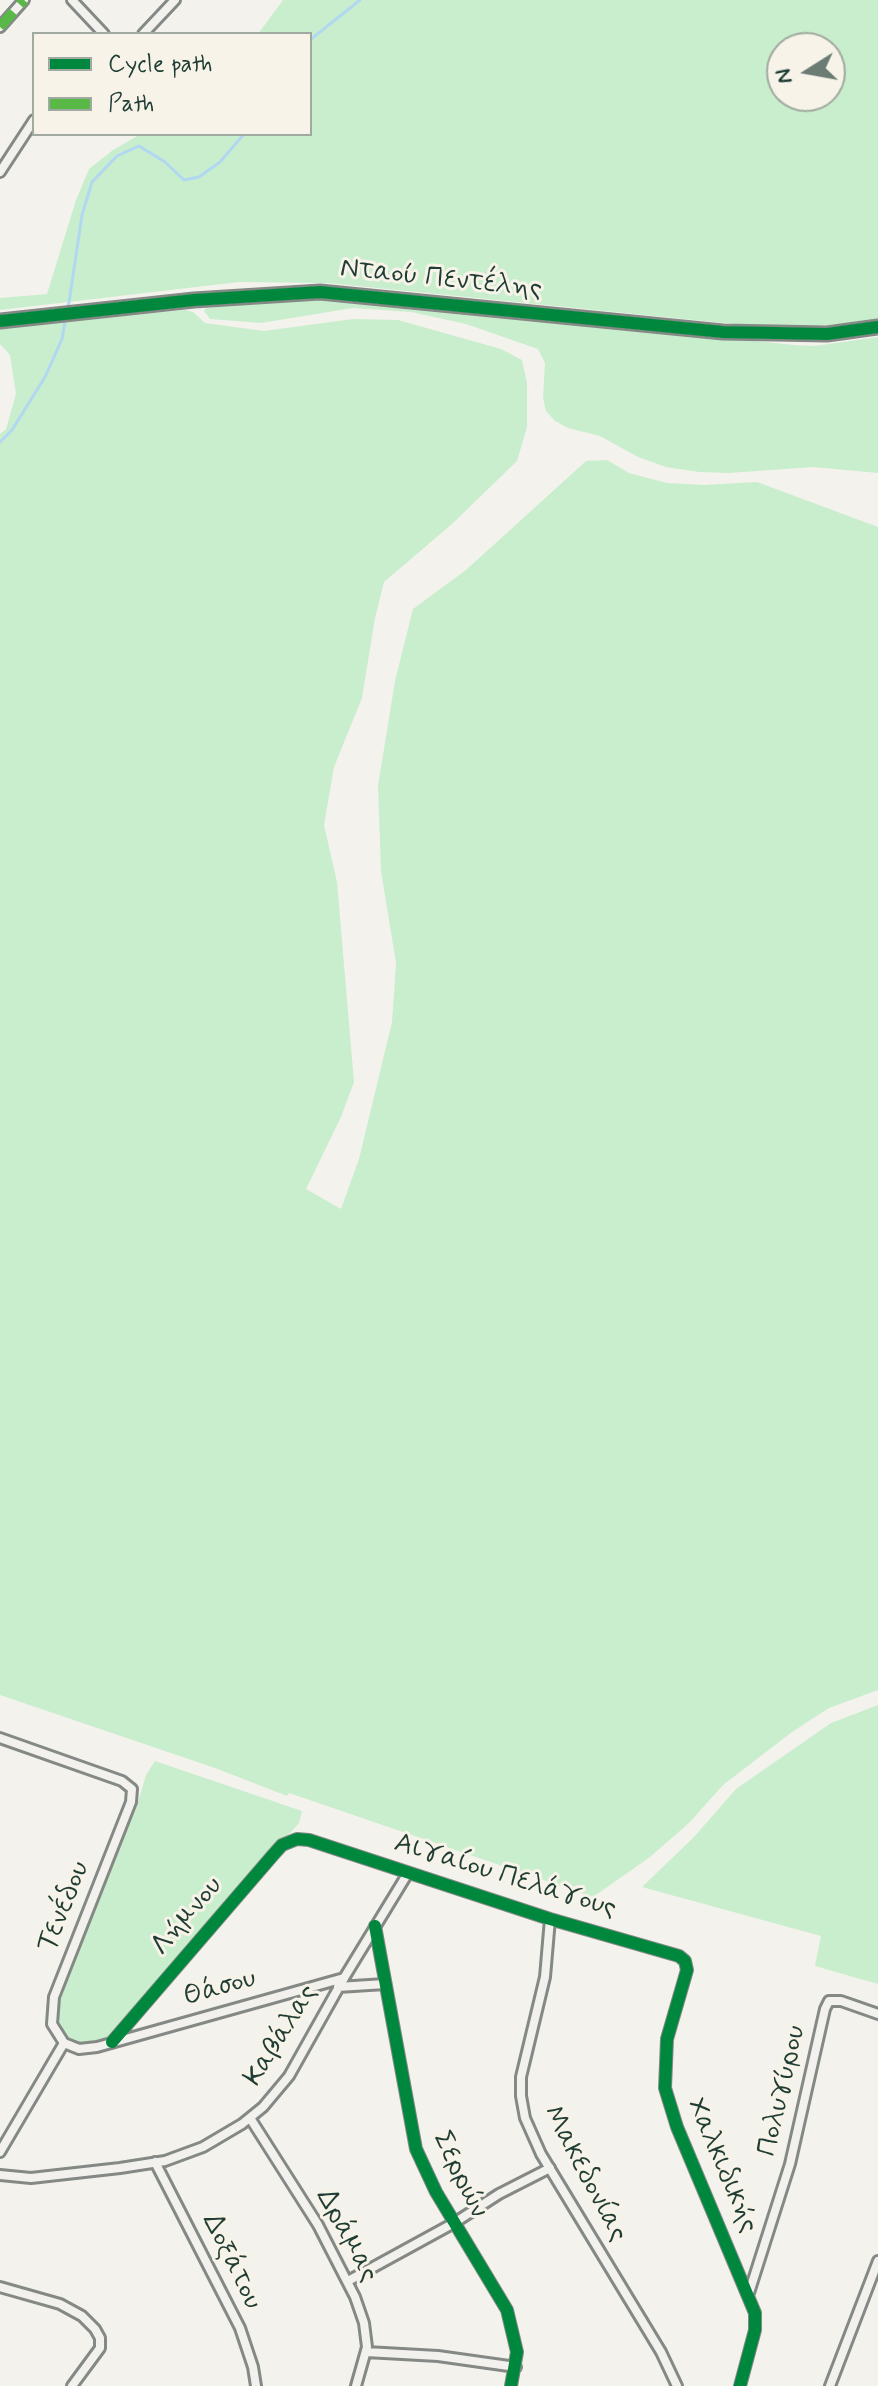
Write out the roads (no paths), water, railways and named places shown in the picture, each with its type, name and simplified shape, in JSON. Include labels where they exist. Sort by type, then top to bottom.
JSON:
[{"type":"street","points":[[0,27],[24,0]]},
{"type":"street","points":[[72,0],[102,32]]},
{"type":"street","points":[[145,32],[175,0]]},
{"type":"street","points":[[0,172],[32,123]]},
{"type":"street","name":"Νταού Πεντέλης","points":[[0,321],[254,295],[320,292],[723,332],[827,334],[878,327]]},
{"type":"street","points":[[0,1738],[10,1742],[0,1751]]},
{"type":"street","name":"Τενέδου","points":[[10,1742],[122,1781],[131,1787],[131,1802],[54,1997],[52,2020],[55,2031],[64,2043]]},
{"type":"street","name":"Λήμνου","points":[[112,2042],[278,1849],[293,1839],[309,1840]]},
{"type":"street","name":"Αιγαίου Πελάγους","points":[[309,1840],[550,1919],[675,1955],[685,1961]]},
{"type":"street","name":"Καβάλας","points":[[0,2175],[31,2178],[155,2162],[214,2142],[250,2118],[289,2076],[338,1987],[408,1873]]},
{"type":"street","name":"Μακεδονίας","points":[[550,1919],[545,1977],[523,2063],[520,2089],[528,2126],[661,2352],[677,2386]]},
{"type":"street","name":"Σερρών","points":[[375,1926],[414,2144],[454,2223],[507,2310],[516,2338],[516,2367],[511,2386]]},
{"type":"street","name":"Χαλκιδικής","points":[[685,1961],[686,1977],[665,2052],[664,2081],[668,2104],[749,2294]]},
{"type":"street","name":"Θάσου","points":[[64,2043],[82,2049],[344,1978]]},
{"type":"street","points":[[338,1987],[385,1984]]},
{"type":"street","name":"Πολυγύρου","points":[[740,2386],[756,2323],[749,2294],[790,2164],[825,2009],[829,2001],[841,2001],[878,2014]]},
{"type":"street","points":[[0,2152],[64,2043]]},
{"type":"street","name":"Δράμας","points":[[250,2118],[304,2203],[348,2281],[364,2323],[366,2352],[356,2386]]},
{"type":"street","name":"Δοξάτου","points":[[155,2162],[240,2328],[256,2386]]},
{"type":"street","points":[[348,2281],[550,2168]]},
{"type":"street","points":[[830,2386],[878,2261]]},
{"type":"street","points":[[0,2287],[60,2304],[82,2316],[95,2329],[100,2338],[100,2348],[72,2386]]},
{"type":"street","points":[[366,2352],[438,2356],[516,2367]]},
{"type":"waterway","points":[[312,38],[360,0]]},
{"type":"waterway","points":[[68,309],[82,215],[92,182],[117,156],[139,146],[165,162],[184,180],[199,177],[220,162],[242,136]]},
{"type":"waterway","points":[[0,442],[12,430],[45,377],[62,339],[66,316]]}]
